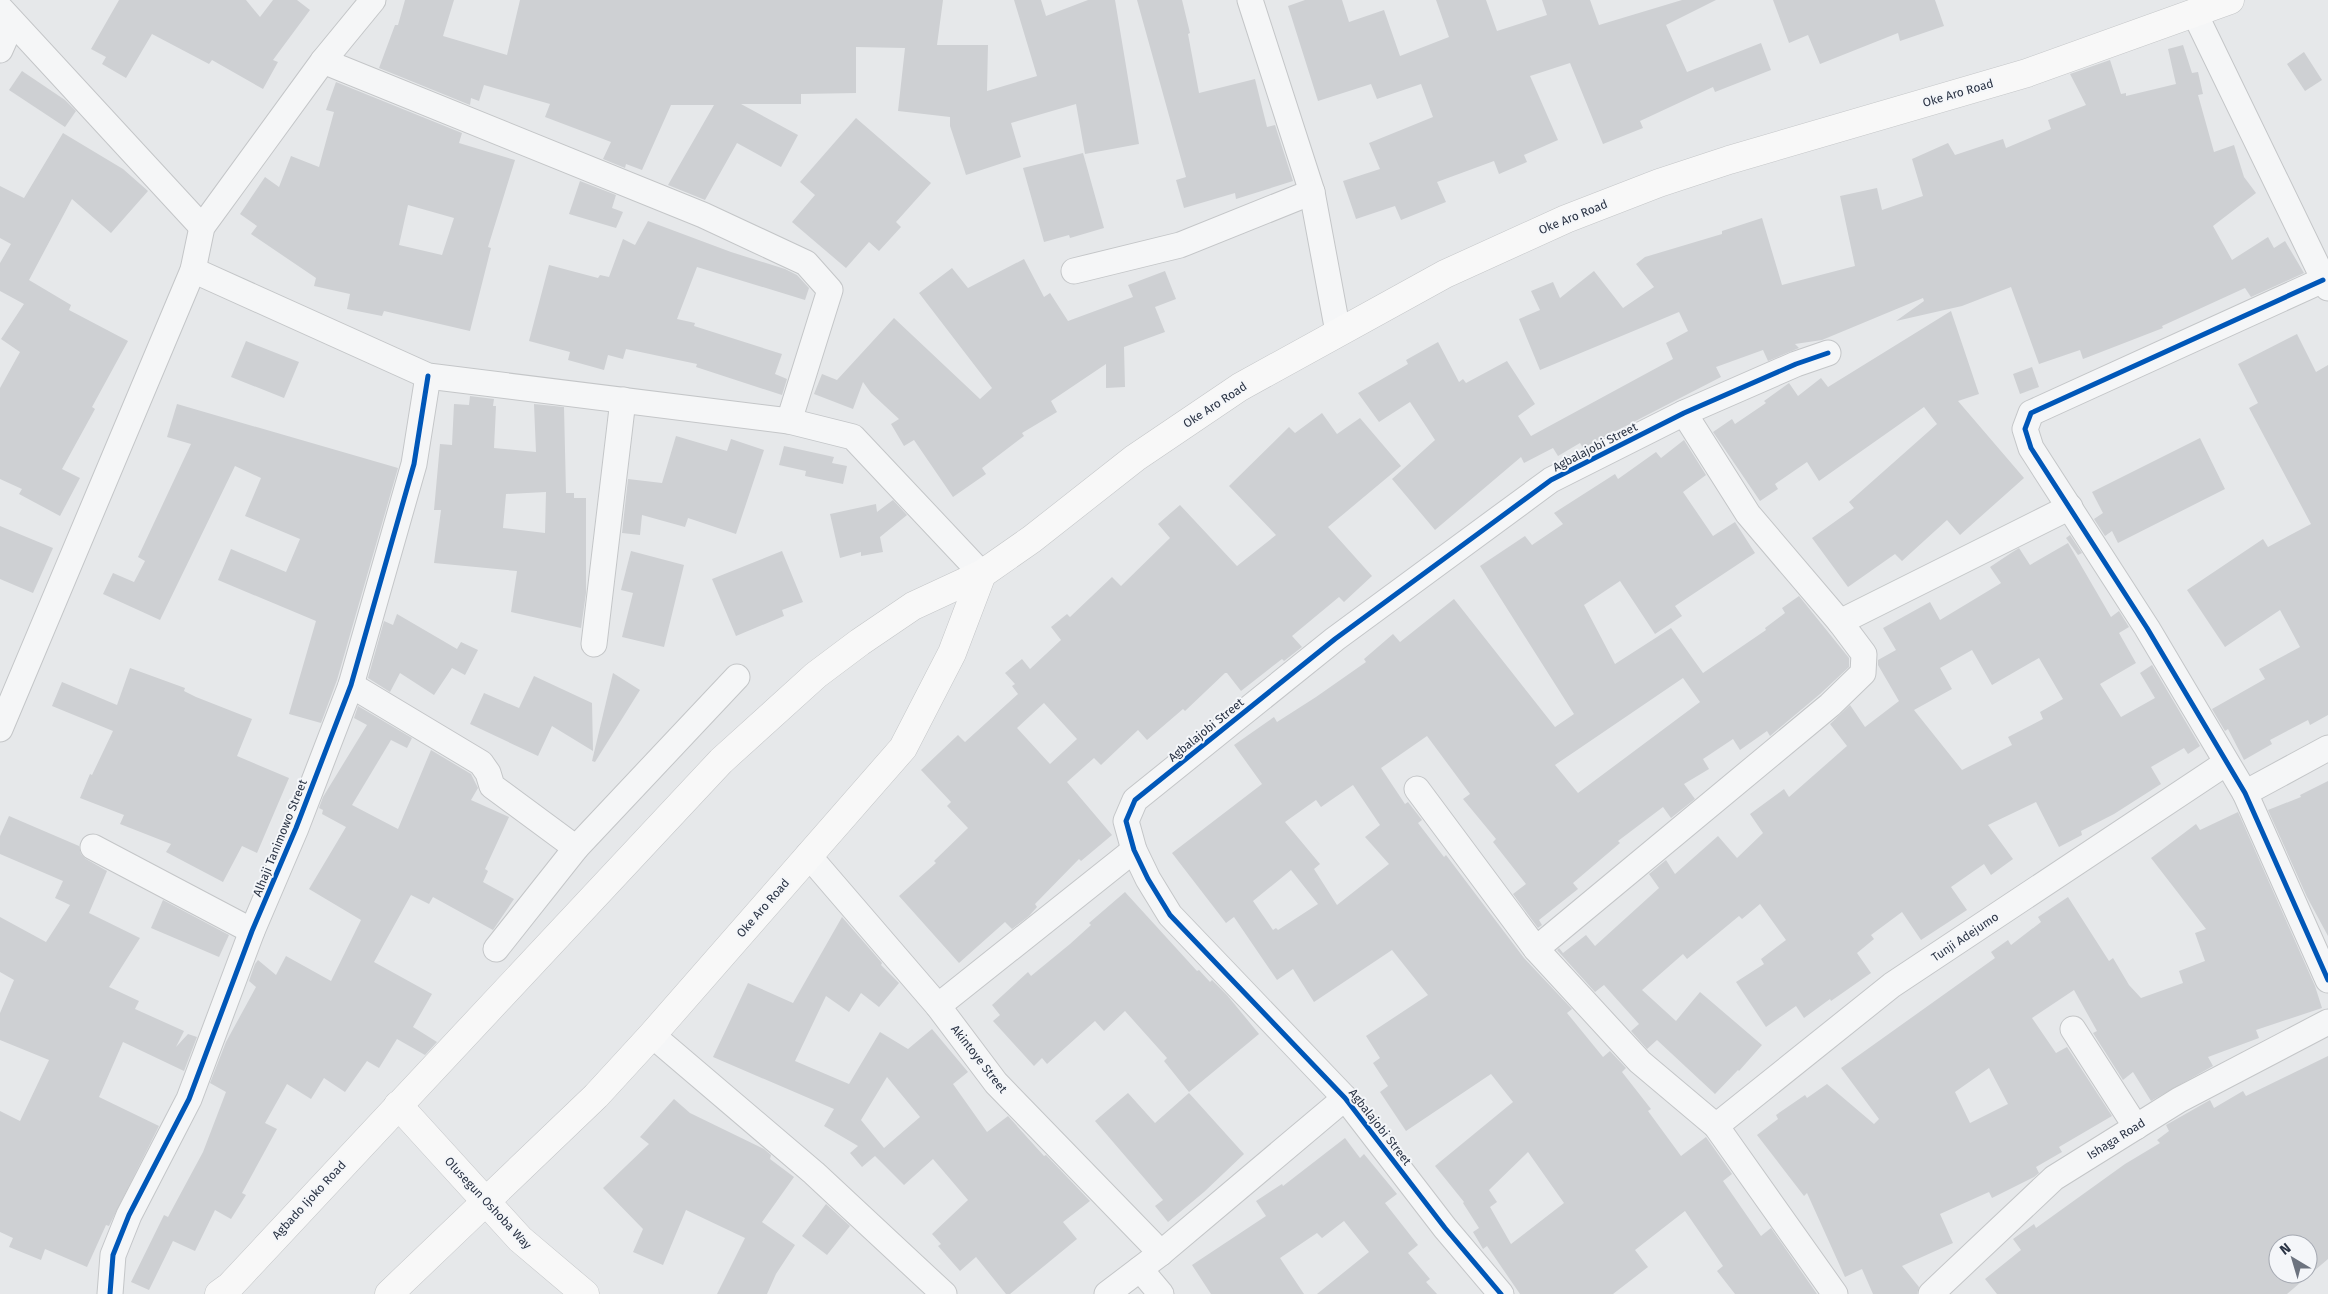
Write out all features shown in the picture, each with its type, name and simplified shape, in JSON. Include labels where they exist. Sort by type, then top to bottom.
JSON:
[{"type":"main road","name":"Oke Aro Road","points":[[398,1105],[721,761],[816,675],[860,642],[914,606],[982,574],[1032,539],[1135,458],[1240,387],[1445,274],[1566,218],[1728,160],[2027,73],[2230,0]]},
{"type":"main road","name":"Oke Aro Road","points":[[487,1203],[596,1096],[652,1035],[903,748],[952,653],[982,574]]},
{"type":"main road","name":"Olusegun Oshoba Way","points":[[398,1105],[520,1239],[585,1294]]},
{"type":"main road","name":"Agbado Ijoko Road","points":[[219,1294],[230,1286],[398,1105]]},
{"type":"main road","points":[[389,1294],[487,1203]]},
{"type":"street","points":[[0,729],[193,270],[202,227],[323,61],[373,0]]},
{"type":"street","points":[[1250,0],[1312,192],[1338,332]]},
{"type":"street","points":[[2194,12],[2326,284],[2031,413],[2025,429],[2031,448],[2148,628],[2245,793],[2328,980]]},
{"type":"street","points":[[6,16],[202,227]]},
{"type":"street","points":[[0,50],[6,16]]},
{"type":"street","points":[[323,61],[607,175],[702,215],[806,263],[830,290],[789,421]]},
{"type":"street","points":[[1074,270],[1180,244],[1312,192]]},
{"type":"street","points":[[193,270],[428,376],[789,421],[852,437],[982,574]]},
{"type":"street","name":"Agbalajobi Street","points":[[1501,1294],[1445,1228],[1345,1098],[1170,915],[1148,879],[1134,850],[1126,821],[1135,800],[1335,639],[1551,480],[1684,413],[1796,364],[1828,353]]},
{"type":"street","name":"Alhaji Tanimowo Street","points":[[110,1294],[113,1255],[129,1215],[189,1099],[252,931],[296,828],[351,685],[414,464],[428,376]]},
{"type":"street","points":[[594,644],[623,400]]},
{"type":"street","points":[[1536,949],[1863,674],[1864,654],[1840,622],[1748,514],[1684,413]]},
{"type":"street","points":[[1840,622],[2070,507]]},
{"type":"street","points":[[496,949],[576,848],[737,677]]},
{"type":"street","points":[[351,685],[481,763],[488,774],[492,786],[576,848]]},
{"type":"street","points":[[2245,793],[2328,748]]},
{"type":"street","name":"Tunji Adejumo","points":[[1716,1126],[1892,985],[2226,763]]},
{"type":"street","points":[[1417,789],[1536,949],[1640,1062],[1716,1126],[1835,1294]]},
{"type":"street","points":[[93,847],[252,931]]},
{"type":"street","points":[[938,1006],[1134,850]]},
{"type":"street","name":"Akintoye Street","points":[[808,855],[938,1006],[996,1082],[1161,1253]]},
{"type":"street","name":"Ishaga Road","points":[[1932,1294],[2054,1178],[2178,1100],[2328,1022]]},
{"type":"street","points":[[2073,1029],[2136,1126]]},
{"type":"street","points":[[652,1035],[814,1173],[944,1294]]},
{"type":"street","points":[[1107,1294],[1161,1253],[1345,1098]]},
{"type":"street","points":[[1140,1269],[1161,1294]]},
{"type":"building","points":[[119,0],[246,0],[260,17],[273,0],[297,0],[310,10],[273,60],[278,62],[263,89],[212,60],[209,64],[152,34],[126,78],[102,64],[106,57],[91,49]]},
{"type":"building","points":[[405,0],[454,0],[443,36],[507,55],[520,0],[943,0],[937,45],[988,45],[987,91],[1037,76],[1014,0],[1041,0],[1046,16],[1088,0],[1115,0],[1139,144],[1085,154],[1076,104],[1011,123],[1021,157],[966,175],[950,126],[950,117],[898,111],[905,48],[856,47],[856,93],[801,94],[801,104],[741,104],[798,135],[781,167],[737,143],[705,200],[668,185],[714,105],[671,105],[642,170],[626,164],[625,168],[603,159],[611,142],[545,117],[550,104],[484,85],[479,101],[471,98],[470,105],[379,68],[395,25],[398,25]]},
{"type":"building","points":[[1137,0],[1182,0],[1190,33],[1188,34],[1199,93],[1255,79],[1267,127],[1275,125],[1293,181],[1236,199],[1235,193],[1184,208],[1176,180],[1186,177]]},
{"type":"building","points":[[1305,0],[1342,0],[1349,22],[1384,10],[1400,56],[1449,37],[1436,0],[1486,0],[1497,31],[1547,15],[1542,0],[1590,0],[1599,25],[1682,0],[1716,0],[1666,25],[1687,72],[1761,43],[1771,70],[1715,92],[1713,87],[1640,121],[1643,128],[1603,144],[1570,63],[1530,76],[1558,140],[1524,155],[1527,162],[1499,174],[1494,161],[1437,182],[1446,202],[1401,220],[1395,206],[1356,219],[1343,181],[1380,169],[1369,143],[1433,117],[1421,84],[1377,99],[1371,84],[1318,101],[1288,6]]},
{"type":"building","points":[[1773,0],[1935,0],[1944,26],[1900,41],[1898,33],[1820,64],[1808,35],[1789,43]]},
{"type":"building","points":[[2183,45],[2192,73],[2198,72],[2203,94],[2198,95],[2214,152],[2234,145],[2244,177],[2256,193],[2213,226],[2232,260],[2268,237],[2274,248],[2285,241],[2304,273],[2251,297],[2245,288],[2162,326],[2163,328],[2083,359],[2080,350],[2039,364],[2011,287],[1962,306],[1896,321],[1924,301],[1923,298],[1822,340],[1795,344],[1799,348],[1768,361],[1763,350],[1716,367],[1721,377],[1583,448],[1580,443],[1558,456],[1553,448],[1524,463],[1521,457],[1435,530],[1392,479],[1435,440],[1410,402],[1379,422],[1358,393],[1408,364],[1406,360],[1438,342],[1459,382],[1463,379],[1466,383],[1507,361],[1535,404],[1518,416],[1531,436],[1673,359],[1666,343],[1688,331],[1679,312],[1540,370],[1519,319],[1540,310],[1531,291],[1553,282],[1560,298],[1594,271],[1623,308],[1654,287],[1636,264],[1645,257],[1722,234],[1722,231],[1762,218],[1782,285],[1855,266],[1840,196],[1877,188],[1882,210],[1923,196],[1912,159],[1948,143],[1955,155],[2003,139],[2006,148],[2051,129],[2048,120],[2086,105],[2070,74],[2110,60],[2121,94],[2126,93],[2126,96],[2176,84],[2168,49]]},
{"type":"building","points":[[2304,52],[2322,80],[2305,91],[2287,64]]},
{"type":"building","points":[[22,71],[65,100],[76,111],[65,127],[9,90]]},
{"type":"building","points":[[336,82],[462,133],[459,143],[515,160],[488,247],[491,248],[470,331],[384,311],[382,316],[347,309],[350,294],[314,286],[316,278],[251,234],[257,226],[240,214],[265,177],[279,187],[291,156],[319,167],[334,112],[326,110]],"holes":[[[408,205],[454,218],[442,255],[399,245]]]},
{"type":"building","points":[[856,118],[931,183],[896,222],[901,227],[879,251],[869,242],[846,268],[792,222],[815,195],[800,182]]},
{"type":"building","points":[[63,133],[123,169],[148,191],[111,233],[72,199],[29,280],[71,305],[69,310],[128,341],[92,407],[95,409],[62,469],[80,478],[60,516],[19,494],[22,489],[0,479],[0,388],[20,352],[1,339],[24,304],[0,291],[0,263],[11,244],[0,238],[0,186],[24,198]]},
{"type":"building","points":[[1083,153],[1104,228],[1070,238],[1069,235],[1044,242],[1023,168]]},
{"type":"building","points":[[580,181],[616,195],[612,208],[623,212],[616,228],[569,214]]},
{"type":"building","points":[[648,221],[731,252],[785,269],[797,275],[809,288],[805,300],[697,267],[677,319],[695,323],[694,326],[782,354],[775,374],[787,379],[782,395],[696,367],[697,364],[626,349],[623,359],[608,355],[604,370],[568,360],[570,352],[529,341],[549,265],[598,278],[600,275],[609,277],[623,239],[635,245]]},
{"type":"building","points":[[1024,259],[1044,297],[1050,293],[1068,321],[1133,297],[1128,285],[1165,271],[1176,299],[1155,307],[1165,332],[1124,347],[1125,387],[1106,388],[1106,364],[1051,401],[1057,412],[1022,433],[1024,436],[982,468],[986,474],[953,497],[914,440],[904,446],[891,424],[899,419],[871,393],[863,382],[853,409],[814,394],[822,374],[837,380],[894,318],[980,399],[992,388],[919,293],[952,268],[968,288]]},
{"type":"building","points":[[1951,311],[1979,394],[1958,401],[2024,478],[1960,535],[1947,520],[1902,561],[1895,554],[1848,587],[1812,538],[1854,508],[1849,502],[1937,424],[1924,407],[1819,481],[1807,462],[1775,484],[1778,489],[1760,501],[1713,432],[1732,419],[1735,424],[1766,403],[1764,401],[1789,383],[1798,396],[1821,378],[1828,387]]},
{"type":"building","points":[[2297,334],[2316,372],[2328,365],[2328,715],[2310,725],[2308,720],[2270,740],[2272,744],[2244,760],[2228,729],[2225,731],[2212,709],[2265,679],[2259,669],[2300,647],[2280,610],[2225,647],[2187,590],[2263,539],[2268,547],[2311,524],[2249,408],[2258,403],[2238,364]]},
{"type":"building","points":[[246,341],[299,362],[284,398],[231,377]]},
{"type":"building","points":[[2032,367],[2039,387],[2020,394],[2013,374]]},
{"type":"building","points":[[470,396],[494,399],[493,406],[496,406],[494,448],[536,452],[534,404],[564,407],[566,493],[574,493],[574,498],[586,498],[586,593],[581,628],[511,612],[517,571],[434,563],[441,510],[434,510],[440,444],[452,445],[454,404],[469,405]],"holes":[[[546,492],[545,533],[503,528],[506,494]]]},
{"type":"building","points":[[177,404],[398,468],[337,680],[321,723],[289,714],[316,621],[218,580],[231,549],[286,572],[300,539],[245,516],[261,478],[235,466],[160,620],[103,594],[113,573],[134,582],[145,561],[138,557],[191,444],[167,437]]},
{"type":"building","points":[[1322,413],[1337,434],[1360,418],[1401,466],[1328,527],[1372,576],[1344,602],[1339,597],[1292,636],[1302,647],[1284,661],[1282,659],[1241,691],[1225,673],[1185,711],[1183,709],[1147,740],[1138,730],[1101,765],[1094,758],[1067,782],[1112,835],[1081,861],[1079,859],[1035,904],[1037,907],[1029,916],[1012,929],[1005,922],[959,963],[899,896],[936,863],[934,861],[968,828],[947,806],[951,802],[921,770],[958,735],[965,742],[1018,694],[1012,686],[1015,684],[1005,673],[1022,659],[1030,669],[1061,640],[1051,627],[1067,614],[1070,617],[1112,577],[1121,586],[1170,538],[1158,524],[1180,505],[1237,566],[1276,535],[1229,486],[1289,427],[1295,433]],"holes":[[[1044,703],[1077,739],[1050,764],[1017,728]]]},
{"type":"building","points":[[676,436],[727,451],[731,439],[764,450],[736,534],[688,518],[685,527],[642,515],[640,535],[622,533],[628,479],[662,483]]},
{"type":"building","points":[[2200,438],[2225,489],[2118,543],[2112,531],[2105,536],[2094,519],[2103,513],[2092,492]]},
{"type":"building","points":[[1684,440],[1706,475],[1683,492],[1713,536],[1735,522],[1755,553],[1675,606],[1682,616],[1655,634],[1620,581],[1584,605],[1615,664],[1671,628],[1703,673],[1766,630],[1765,628],[1785,613],[1782,608],[1799,596],[1849,658],[1849,667],[1770,736],[1767,731],[1740,750],[1733,739],[1703,759],[1709,769],[1684,784],[1695,799],[1671,818],[1663,807],[1618,841],[1620,843],[1573,883],[1578,889],[1539,920],[1542,925],[1538,928],[1513,894],[1526,884],[1493,842],[1496,839],[1463,799],[1470,794],[1427,736],[1381,768],[1405,804],[1408,802],[1422,820],[1418,823],[1444,857],[1446,855],[1524,958],[1572,1009],[1567,1013],[1603,1057],[1610,1051],[1626,1068],[1622,1072],[1651,1109],[1648,1111],[1681,1156],[1706,1137],[1732,1174],[1723,1181],[1761,1236],[1771,1228],[1817,1294],[1735,1294],[1717,1271],[1723,1266],[1685,1211],[1635,1250],[1648,1267],[1613,1294],[1520,1294],[1487,1246],[1483,1249],[1473,1232],[1479,1228],[1464,1202],[1435,1166],[1513,1102],[1491,1074],[1406,1131],[1380,1092],[1388,1086],[1373,1063],[1380,1058],[1366,1036],[1428,995],[1392,950],[1314,1002],[1293,969],[1277,980],[1234,917],[1226,923],[1172,853],[1262,784],[1234,745],[1274,717],[1277,722],[1316,697],[1366,662],[1364,659],[1393,634],[1400,642],[1454,599],[1555,727],[1574,714],[1480,566],[1525,536],[1532,545],[1563,524],[1554,513],[1615,474],[1618,479],[1656,452],[1661,458]],"holes":[[[1683,678],[1700,702],[1578,793],[1555,765]],[[1353,785],[1380,825],[1365,837],[1389,864],[1337,905],[1314,869],[1320,864],[1285,822],[1316,800],[1321,807]],[[1291,870],[1318,904],[1278,930],[1276,928],[1273,930],[1253,901]],[[1528,1152],[1564,1203],[1511,1244],[1490,1207],[1497,1202],[1489,1190]]]},
{"type":"building","points":[[784,446],[834,457],[832,463],[847,466],[843,484],[805,476],[806,471],[779,465]]},
{"type":"building","points":[[893,500],[907,515],[880,537],[883,552],[861,556],[861,552],[840,558],[830,514],[876,504],[877,512]]},
{"type":"building","points":[[0,526],[53,548],[33,593],[0,579]]},
{"type":"building","points":[[2070,535],[2082,553],[2078,555],[2066,538]]},
{"type":"building","points":[[2068,543],[2111,617],[2119,611],[2129,627],[2119,633],[2136,663],[2100,684],[2121,717],[2155,698],[2140,673],[2152,665],[2200,746],[2188,754],[2184,748],[2151,767],[2161,784],[2114,814],[2081,831],[2082,835],[2059,847],[2036,802],[1988,825],[2013,859],[1991,875],[1984,864],[1951,887],[1967,910],[1921,940],[1902,912],[1871,935],[1874,939],[1857,953],[1871,973],[1804,1018],[1796,1006],[1766,1027],[1736,982],[1764,964],[1761,959],[1786,940],[1760,904],[1742,919],[1739,916],[1687,959],[1683,954],[1642,990],[1676,1021],[1700,992],[1762,1045],[1715,1094],[1657,1040],[1647,1049],[1631,1031],[1639,1024],[1604,985],[1595,992],[1557,950],[1559,948],[1563,953],[1586,935],[1595,946],[1659,888],[1649,874],[1666,860],[1675,874],[1718,836],[1737,858],[1763,833],[1750,814],[1784,789],[1789,797],[1847,746],[1830,724],[1850,705],[1865,727],[1899,701],[1878,665],[1878,660],[1896,650],[1883,628],[1930,602],[1940,620],[2001,583],[1990,567],[2019,548],[2030,565]],"holes":[[[1972,650],[1992,685],[2039,658],[2063,699],[2040,712],[2043,719],[2008,737],[2012,745],[1962,770],[1914,710],[1952,689],[1940,668]]]},
{"type":"building","points":[[631,551],[684,565],[664,647],[622,637],[633,593],[621,590]]},
{"type":"building","points":[[782,551],[803,602],[782,610],[784,616],[736,636],[712,579]]},
{"type":"building","points":[[397,614],[457,649],[461,642],[478,650],[465,675],[452,668],[434,695],[400,673],[390,692],[368,678],[384,621],[393,625]]},
{"type":"building","points":[[130,668],[185,688],[184,691],[196,697],[252,719],[237,756],[289,778],[257,853],[242,846],[223,882],[166,852],[171,844],[120,824],[124,815],[80,798],[90,774],[92,775],[113,731],[52,706],[62,682],[117,705]]},
{"type":"building","points":[[613,673],[640,690],[595,762],[592,761]]},
{"type":"building","points":[[534,676],[592,703],[593,751],[552,726],[538,756],[470,724],[484,693],[519,708]]},
{"type":"building","points":[[358,706],[412,738],[407,748],[391,740],[352,805],[398,829],[431,750],[471,774],[478,788],[471,800],[509,817],[485,869],[488,871],[483,882],[514,899],[493,930],[433,897],[429,904],[411,895],[374,962],[432,994],[413,1027],[437,1042],[425,1055],[397,1039],[379,1068],[367,1061],[345,1092],[324,1078],[311,1099],[287,1084],[265,1123],[277,1129],[242,1193],[246,1195],[231,1219],[215,1210],[195,1251],[173,1241],[149,1290],[131,1282],[164,1215],[168,1217],[203,1152],[226,1092],[210,1083],[226,1042],[256,987],[249,981],[255,964],[258,960],[276,975],[286,956],[331,981],[361,920],[309,889],[346,827],[322,814],[323,810],[319,808],[323,797],[367,725],[354,718]]},
{"type":"building","points":[[2328,781],[2328,936],[2307,897],[2268,810],[2301,797],[2300,795]]},
{"type":"building","points":[[2238,812],[2315,986],[2322,1008],[2256,1030],[2259,1038],[2208,1057],[2213,1066],[2151,1101],[2133,1072],[2123,1080],[2093,1033],[2097,1031],[2074,990],[2032,1018],[2056,1053],[2067,1047],[2112,1116],[2059,1147],[2062,1152],[2036,1167],[2039,1173],[2034,1177],[1992,1198],[1989,1192],[1940,1214],[1953,1243],[1902,1266],[1919,1287],[1917,1294],[1873,1294],[1862,1269],[1845,1277],[1807,1193],[1804,1196],[1757,1135],[1778,1119],[1776,1115],[1805,1095],[1807,1098],[1827,1084],[1874,1124],[1879,1119],[1841,1068],[1995,958],[1991,952],[2008,940],[2011,945],[2041,922],[2038,917],[2068,897],[2109,961],[2113,958],[2129,985],[2141,998],[2183,983],[2179,971],[2205,961],[2195,933],[2206,929],[2151,858],[2196,824],[2200,830]],"holes":[[[1989,1068],[2008,1104],[1970,1123],[1955,1092]]]},
{"type":"building","points":[[9,816],[79,846],[81,854],[86,859],[107,871],[89,913],[140,938],[109,987],[139,1001],[135,1009],[184,1031],[176,1047],[188,1034],[197,1037],[184,1071],[123,1042],[99,1097],[159,1126],[109,1226],[106,1225],[87,1267],[45,1249],[41,1260],[9,1247],[13,1238],[0,1232],[0,1111],[20,1121],[49,1060],[0,1040],[0,1013],[14,980],[0,972],[0,917],[46,942],[70,905],[55,898],[63,881],[0,854],[0,836]]},
{"type":"building","points":[[1125,892],[1197,971],[1199,970],[1210,982],[1212,980],[1227,995],[1259,1034],[1189,1092],[1164,1061],[1167,1058],[1125,1011],[1104,1031],[1095,1021],[1047,1064],[1042,1058],[1034,1066],[993,1021],[1000,1015],[992,1005],[1028,972],[1031,976],[1070,944],[1091,925],[1089,923]]},
{"type":"building","points":[[163,900],[229,935],[219,957],[151,928]]},
{"type":"building","points":[[842,917],[882,963],[881,965],[899,983],[879,1007],[861,993],[849,1012],[826,996],[795,1061],[849,1084],[880,1032],[908,1049],[932,1029],[968,1072],[953,1084],[987,1132],[1008,1116],[1044,1156],[1046,1155],[1090,1201],[1063,1222],[1077,1239],[1010,1294],[1006,1294],[976,1257],[960,1271],[938,1246],[941,1244],[932,1234],[968,1200],[933,1159],[904,1185],[875,1156],[862,1167],[850,1153],[858,1146],[824,1126],[834,1109],[713,1057],[748,983],[793,1003]],"holes":[[[887,1077],[920,1117],[884,1148],[861,1120]]]},
{"type":"building","points":[[2328,1056],[2328,1259],[2318,1268],[2318,1234],[2268,1234],[2268,1284],[2299,1284],[2287,1294],[1997,1294],[1985,1279],[2021,1250],[2013,1239],[2034,1224],[2036,1228],[2125,1164],[2160,1143],[2157,1140],[2169,1131],[2166,1125],[2210,1100],[2214,1108],[2243,1091],[2246,1096]]},
{"type":"building","points":[[1128,1093],[1155,1123],[1189,1093],[1244,1154],[1204,1192],[1168,1222],[1155,1206],[1163,1200],[1095,1121]]},
{"type":"building","points":[[674,1099],[690,1113],[764,1149],[771,1155],[770,1159],[794,1177],[762,1222],[795,1245],[776,1274],[767,1294],[717,1294],[745,1238],[686,1210],[663,1265],[633,1252],[643,1229],[603,1188],[649,1144],[640,1137]]},
{"type":"building","points":[[1345,1138],[1360,1158],[1364,1154],[1397,1194],[1385,1203],[1418,1245],[1408,1253],[1430,1279],[1426,1282],[1437,1294],[1317,1294],[1369,1252],[1344,1221],[1322,1238],[1317,1233],[1280,1258],[1304,1294],[1211,1294],[1192,1265],[1266,1216],[1256,1201],[1282,1184],[1283,1186]]},
{"type":"building","points":[[826,1204],[850,1226],[827,1255],[802,1236]]},
{"type":"cycle path","points":[[2323,280],[2031,413],[2025,429],[2031,448],[2147,628],[2245,793],[2328,980]]},
{"type":"cycle path","points":[[1501,1294],[1445,1228],[1345,1098],[1170,915],[1148,879],[1134,850],[1126,821],[1135,800],[1335,639],[1551,480],[1684,413],[1796,364],[1828,353]]},
{"type":"cycle path","points":[[110,1294],[113,1255],[129,1215],[189,1099],[252,931],[296,828],[351,685],[414,464],[428,376]]}]
